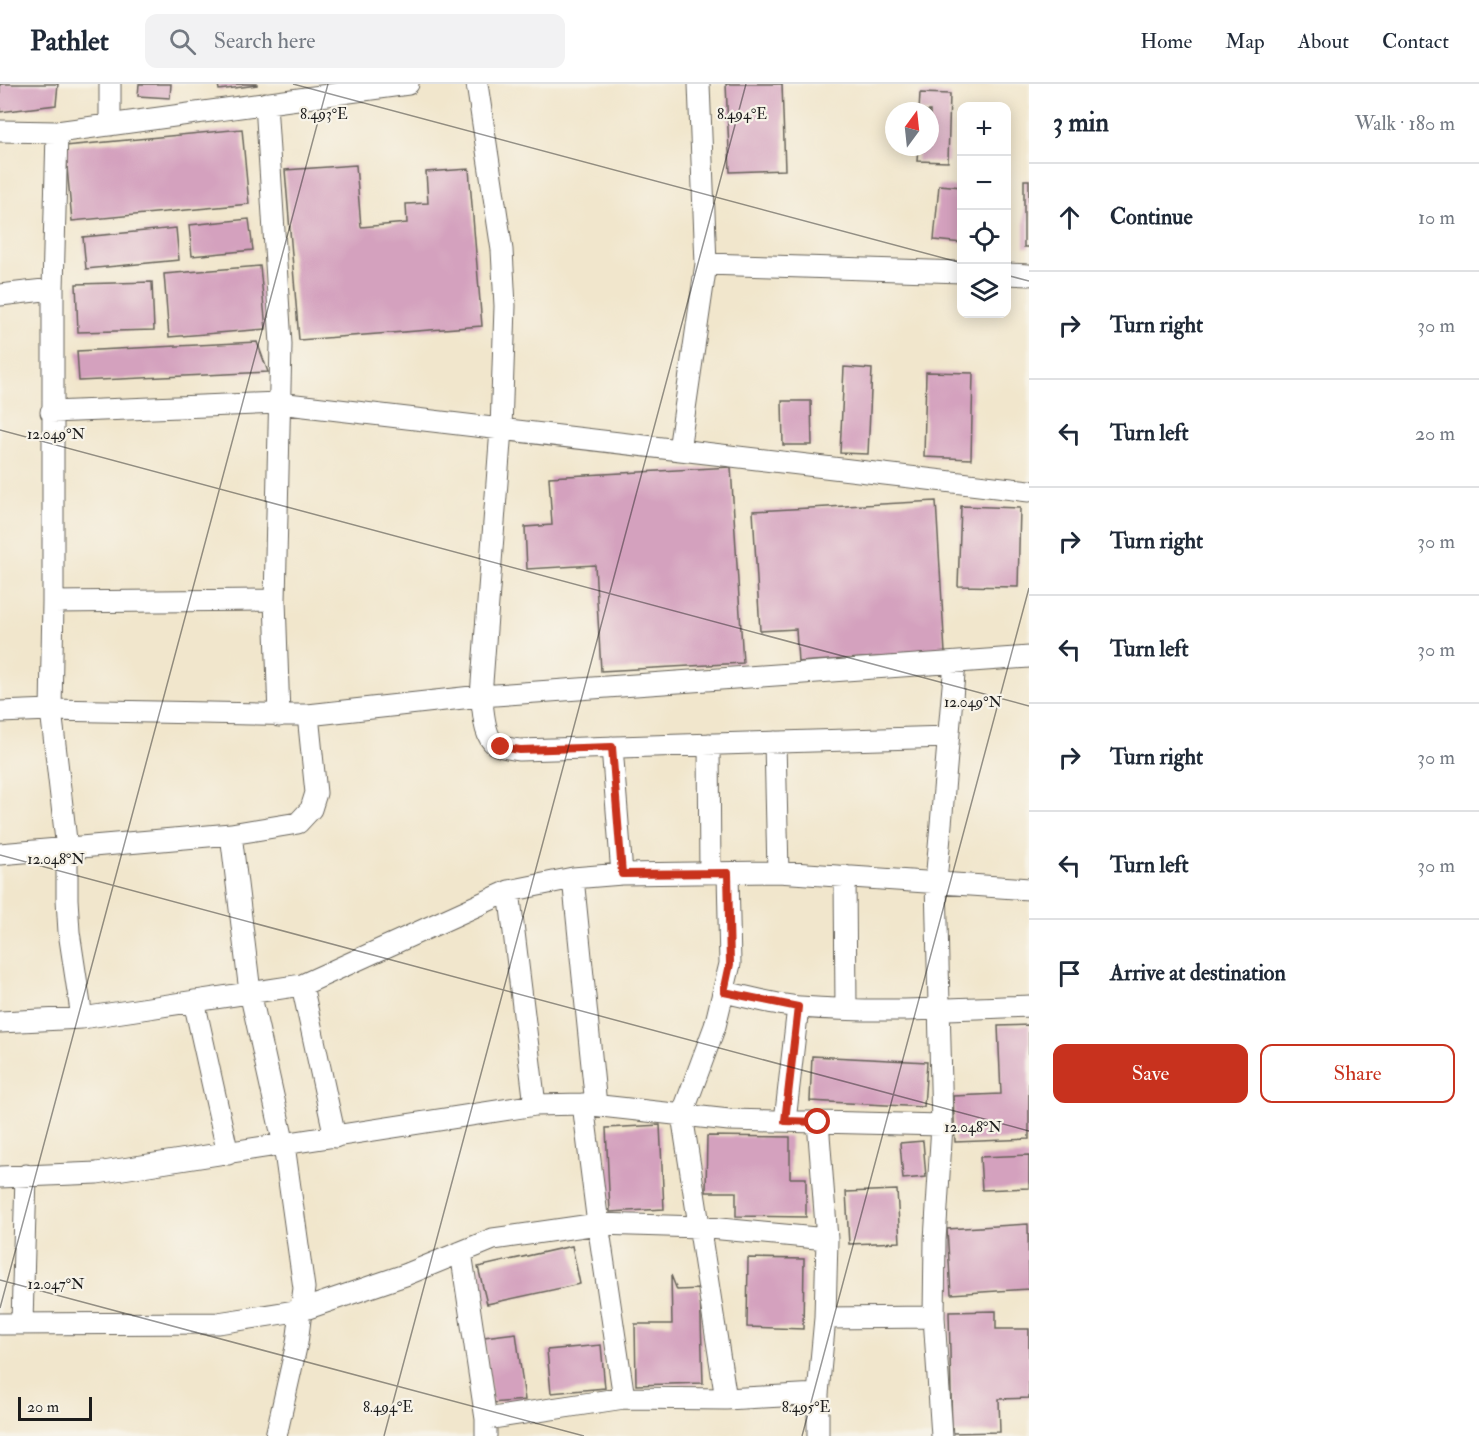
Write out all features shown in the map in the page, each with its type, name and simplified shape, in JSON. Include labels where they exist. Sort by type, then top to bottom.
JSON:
[{"type":"street","points":[[110,84],[110,125]]},
{"type":"street","points":[[0,131],[57,132],[408,84]]},
{"type":"street","points":[[477,84],[502,250],[505,306],[501,429],[481,696],[488,734],[494,743],[501,747],[520,750],[948,737]]},
{"type":"street","points":[[679,450],[706,264],[699,84]]},
{"type":"street","points":[[266,103],[281,344],[275,600],[279,716]]},
{"type":"street","points":[[57,132],[51,412],[53,602],[51,710],[67,849],[69,932],[82,1018]]},
{"type":"street","points":[[706,264],[957,272]]},
{"type":"street","points":[[1011,274],[1029,275]]},
{"type":"street","points":[[0,295],[53,289]]},
{"type":"street","points":[[51,412],[279,403],[1029,491]]},
{"type":"street","points":[[53,602],[275,600]]},
{"type":"street","points":[[0,712],[51,710],[308,715],[481,696],[1029,657]]},
{"type":"street","points":[[942,1436],[934,1317],[935,1240],[942,1125],[936,882],[954,663]]},
{"type":"street","points":[[0,854],[231,834],[298,822],[311,809],[316,792],[308,715]]},
{"type":"street","points":[[775,742],[778,872]]},
{"type":"street","points":[[709,744],[719,873],[730,964],[715,1026],[682,1115],[726,1399]]},
{"type":"street","points":[[612,747],[622,874]]},
{"type":"street","points":[[231,834],[250,992],[284,1145],[304,1288],[297,1343],[276,1436]]},
{"type":"street","points":[[0,1022],[82,1018],[302,985],[509,891],[573,878],[622,874],[778,872],[1029,889]]},
{"type":"street","points":[[845,876],[846,1009]]},
{"type":"street","points":[[573,878],[598,1224],[624,1398]]},
{"type":"street","points":[[509,891],[536,1105]]},
{"type":"street","points":[[302,985],[335,1137]]},
{"type":"street","points":[[724,992],[798,1007],[939,1010],[1029,1006]]},
{"type":"street","points":[[194,1001],[228,1154]]},
{"type":"street","points":[[785,1121],[798,1007]]},
{"type":"street","points":[[0,1177],[97,1173],[536,1105],[590,1105],[729,1120],[942,1125]]},
{"type":"street","points":[[818,1122],[827,1239],[825,1318],[818,1394],[818,1436]]},
{"type":"street","points":[[22,1323],[26,1175]]},
{"type":"street","points":[[0,1324],[218,1323],[302,1310],[405,1275],[493,1239],[598,1224],[700,1227],[827,1239]]},
{"type":"street","points":[[461,1252],[486,1428],[624,1398],[726,1399],[818,1394]]},
{"type":"street","points":[[825,1318],[934,1317]]},
{"type":"building","points":[[0,84],[58,84],[56,105],[0,112]]},
{"type":"building","points":[[139,84],[171,84],[170,98],[138,96]]},
{"type":"building","points":[[218,84],[257,84],[257,85],[219,90]]},
{"type":"building","points":[[726,84],[782,84],[785,170],[730,172]]},
{"type":"building","points":[[920,93],[950,94],[948,162],[917,161],[917,156],[939,156],[939,102],[920,102]]},
{"type":"building","points":[[242,129],[249,204],[72,221],[65,146]]},
{"type":"building","points":[[356,165],[361,227],[407,223],[406,204],[428,203],[426,172],[469,169],[482,326],[299,340],[285,170]]},
{"type":"building","points":[[1024,180],[1029,180],[1029,247],[1024,247]]},
{"type":"building","points":[[939,185],[957,187],[957,242],[934,240]]},
{"type":"building","points":[[249,219],[253,250],[192,256],[189,225]]},
{"type":"building","points":[[176,228],[179,260],[86,269],[83,237]]},
{"type":"building","points":[[260,266],[266,329],[169,337],[164,274]]},
{"type":"building","points":[[152,282],[154,330],[78,332],[76,284]]},
{"type":"building","points":[[257,342],[268,372],[79,381],[77,351]]},
{"type":"building","points":[[844,367],[872,369],[868,454],[840,453]]},
{"type":"building","points":[[926,372],[973,373],[971,459],[924,457]]},
{"type":"building","points":[[782,401],[811,401],[812,445],[783,445]]},
{"type":"building","points":[[731,467],[743,663],[601,671],[595,565],[527,569],[525,527],[552,525],[549,477]]},
{"type":"building","points":[[936,501],[945,653],[798,662],[796,629],[760,631],[753,511]]},
{"type":"building","points":[[961,506],[1020,508],[1018,587],[958,586]]},
{"type":"building","points":[[1029,1025],[1029,1139],[955,1142],[953,1096],[1001,1094],[998,1026]]},
{"type":"building","points":[[812,1056],[927,1062],[924,1107],[810,1101]]},
{"type":"building","points":[[660,1125],[664,1209],[610,1212],[606,1128]]},
{"type":"building","points":[[707,1136],[790,1137],[790,1178],[806,1178],[806,1217],[736,1216],[736,1192],[706,1192]]},
{"type":"building","points":[[923,1141],[926,1177],[903,1179],[900,1143]]},
{"type":"building","points":[[1029,1155],[1029,1188],[982,1190],[980,1157]]},
{"type":"building","points":[[897,1190],[900,1242],[849,1244],[846,1192]]},
{"type":"building","points":[[1028,1224],[1029,1289],[951,1294],[947,1229]]},
{"type":"building","points":[[572,1246],[580,1284],[487,1304],[478,1267]]},
{"type":"building","points":[[748,1258],[804,1259],[803,1329],[747,1327]]},
{"type":"building","points":[[671,1275],[677,1290],[700,1289],[703,1383],[636,1385],[635,1324],[672,1324]]},
{"type":"building","points":[[996,1311],[996,1329],[1029,1329],[1029,1398],[999,1399],[1000,1432],[952,1433],[949,1312]]},
{"type":"building","points":[[516,1333],[525,1400],[492,1403],[484,1337]]},
{"type":"building","points":[[601,1345],[605,1388],[551,1393],[547,1350]]},
{"type":"route","points":[[501,747],[520,750],[612,747],[622,874],[728,873],[730,964],[724,992],[798,1007],[785,1121],[818,1122]]}]
